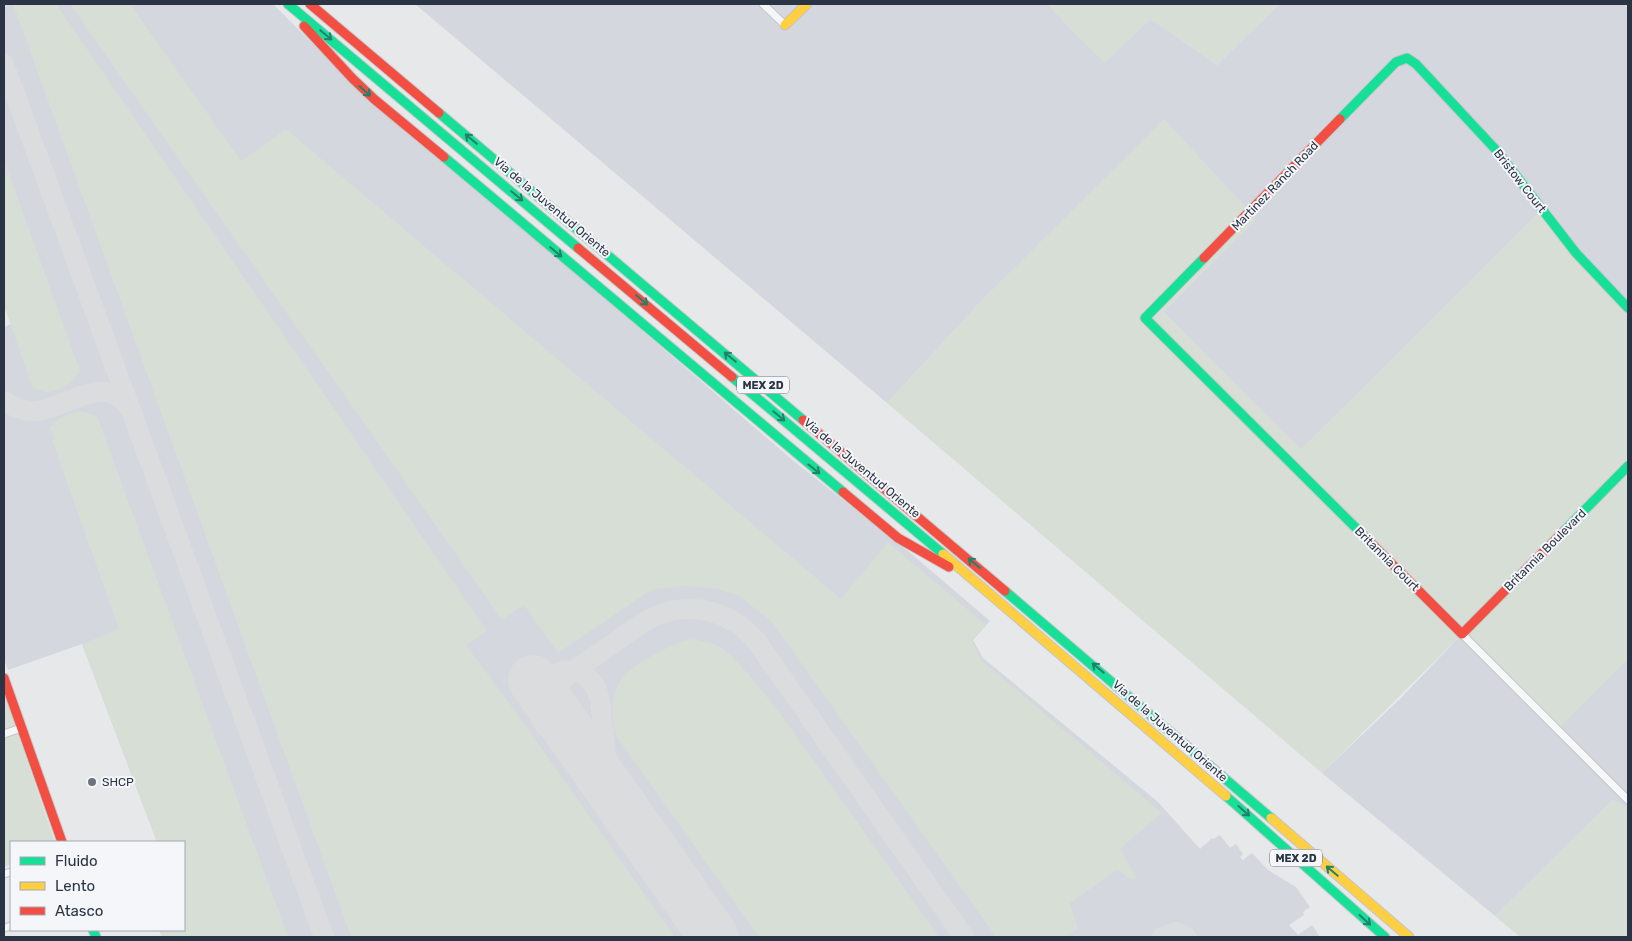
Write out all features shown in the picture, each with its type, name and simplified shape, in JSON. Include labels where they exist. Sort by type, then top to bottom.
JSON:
[{"type":"main road","points":[[284,4],[352,78],[374,99],[800,457],[898,538],[975,581]]},
{"type":"main road","name":"Via de la Juventud Oriente","points":[[288,4],[975,581],[1207,779],[1385,937]]},
{"type":"main road","name":"Via de la Juventud Oriente","points":[[310,4],[940,534],[1409,937]]},
{"type":"main road","points":[[784,25],[807,4]]},
{"type":"main road","name":"Bristow Court","points":[[1407,58],[1416,64],[1497,151],[1576,253],[1628,308]]},
{"type":"main road","name":"Martinez Ranch Road","points":[[1145,318],[1396,62],[1407,58]]},
{"type":"main road","name":"Britannia Court","points":[[1145,318],[1462,634]]},
{"type":"main road","name":"Britannia Boulevard","points":[[1462,634],[1628,466]]},
{"type":"main road","points":[[4,678],[62,841]]},
{"type":"main road","points":[[1207,779],[1214,769]]},
{"type":"street","points":[[763,4],[784,25]]},
{"type":"street","name":"Britannia Court","points":[[1462,634],[1628,800]]},
{"type":"street","points":[[4,734],[21,728]]},
{"type":"shaded area","points":[[4,4],[273,4],[337,68],[796,463],[908,551],[990,621],[973,640],[983,658],[1158,802],[1200,849],[1212,838],[1220,835],[1230,848],[1236,844],[1243,854],[1240,857],[1243,860],[1252,853],[1268,870],[1296,887],[1310,907],[1303,912],[1304,915],[1289,925],[1298,935],[1312,925],[1320,937],[162,937],[159,931],[185,931],[185,841],[157,841],[82,644],[8,670],[4,659],[4,327],[11,324],[4,305]]},
{"type":"shaded area","points":[[13,4],[56,4],[487,631],[466,645],[513,708],[675,937],[351,937]]},
{"type":"shaded area","points":[[70,4],[130,4],[241,161],[286,129],[841,599],[888,542],[986,625],[971,640],[981,660],[1162,813],[1120,849],[1137,878],[1132,880],[1117,870],[1070,903],[1078,929],[1064,937],[996,937],[772,622],[739,596],[718,589],[684,586],[651,590],[558,653],[524,605],[502,620]]},
{"type":"shaded area","points":[[415,4],[1048,4],[1082,41],[1151,19],[1217,65],[1279,4],[1628,4],[1628,305],[1542,210],[1301,450],[1163,312],[1256,219],[990,292],[887,403]]},
{"type":"shaded area","points":[[1048,4],[1279,4],[1217,65],[1151,19],[1105,63]]},
{"type":"shaded area","points":[[1164,119],[1257,219],[1163,312],[1301,449],[1542,210],[1628,305],[1628,658],[1557,729],[1462,634],[1322,773],[887,403],[990,292]]},
{"type":"shaded area","points":[[4,160],[80,371],[66,386],[56,391],[45,392],[33,389],[4,305]]},
{"type":"shaded area","points":[[84,412],[97,416],[288,937],[162,937],[159,931],[185,931],[185,841],[157,841],[82,644],[119,629],[52,440],[54,438],[50,428],[62,417]]},
{"type":"shaded area","points":[[1462,634],[1557,729],[1628,658],[1628,808],[1613,800],[1495,916],[1322,773],[1402,697]]},
{"type":"shaded area","points":[[692,639],[705,641],[726,651],[752,679],[784,719],[939,937],[759,937],[614,733],[614,694],[624,677],[631,669],[655,654],[677,643]]},
{"type":"shaded area","points":[[4,694],[55,841],[10,841],[10,864],[4,867]]},
{"type":"shaded area","points":[[1613,800],[1628,808],[1628,937],[1520,937],[1495,916]]},
{"type":"taxiway","points":[[4,64],[324,937]]},
{"type":"taxiway","points":[[4,401],[20,409],[37,411],[86,394],[98,392],[110,393],[120,398],[130,409]]},
{"type":"taxiway","points":[[561,720],[558,708],[558,692],[566,676],[650,618],[683,609],[697,609],[724,616],[736,623],[757,642],[964,937]]},
{"type":"taxiway","points":[[582,750],[567,736],[547,727],[540,718],[536,704],[538,691],[546,681],[556,674],[569,671],[582,674],[592,683],[600,700],[609,782],[616,799]]},
{"type":"taxiway","points":[[1162,937],[1177,932],[1187,937]]},
{"type":"runway","points":[[533,680],[714,937]]},
{"type":"traffic: fast","points":[[288,4],[578,248]]},
{"type":"traffic: fast","points":[[1340,119],[1396,62],[1407,58],[1416,64],[1497,151],[1576,253],[1628,308]]},
{"type":"traffic: fast","points":[[439,113],[803,420]]},
{"type":"traffic: fast","points":[[444,157],[843,492]]},
{"type":"traffic: fast","points":[[1204,258],[1145,318],[1366,538]]},
{"type":"traffic: fast","points":[[732,377],[943,554]]},
{"type":"traffic: fast","points":[[1564,531],[1628,466]]},
{"type":"traffic: fast","points":[[1005,591],[1271,818]]},
{"type":"traffic: fast","points":[[1226,796],[1385,937]]},
{"type":"traffic: fast","points":[[93,931],[96,937]]},
{"type":"traffic: slow","points":[[785,25],[807,4]]},
{"type":"traffic: slow","points":[[943,554],[1226,796]]},
{"type":"traffic: slow","points":[[1271,818],[1409,937]]},
{"type":"traffic: jam","points":[[310,4],[439,113]]},
{"type":"traffic: jam","points":[[304,26],[374,99],[444,157]]},
{"type":"traffic: jam","points":[[1204,258],[1340,119]]},
{"type":"traffic: jam","points":[[578,248],[732,377]]},
{"type":"traffic: jam","points":[[803,420],[1005,591]]},
{"type":"traffic: jam","points":[[843,492],[898,538],[949,567]]},
{"type":"traffic: jam","points":[[1366,538],[1462,634],[1564,531]]},
{"type":"traffic: jam","points":[[4,678],[62,841]]},
{"type":"place","name":"SHCP","points":[[92,782]]}]
